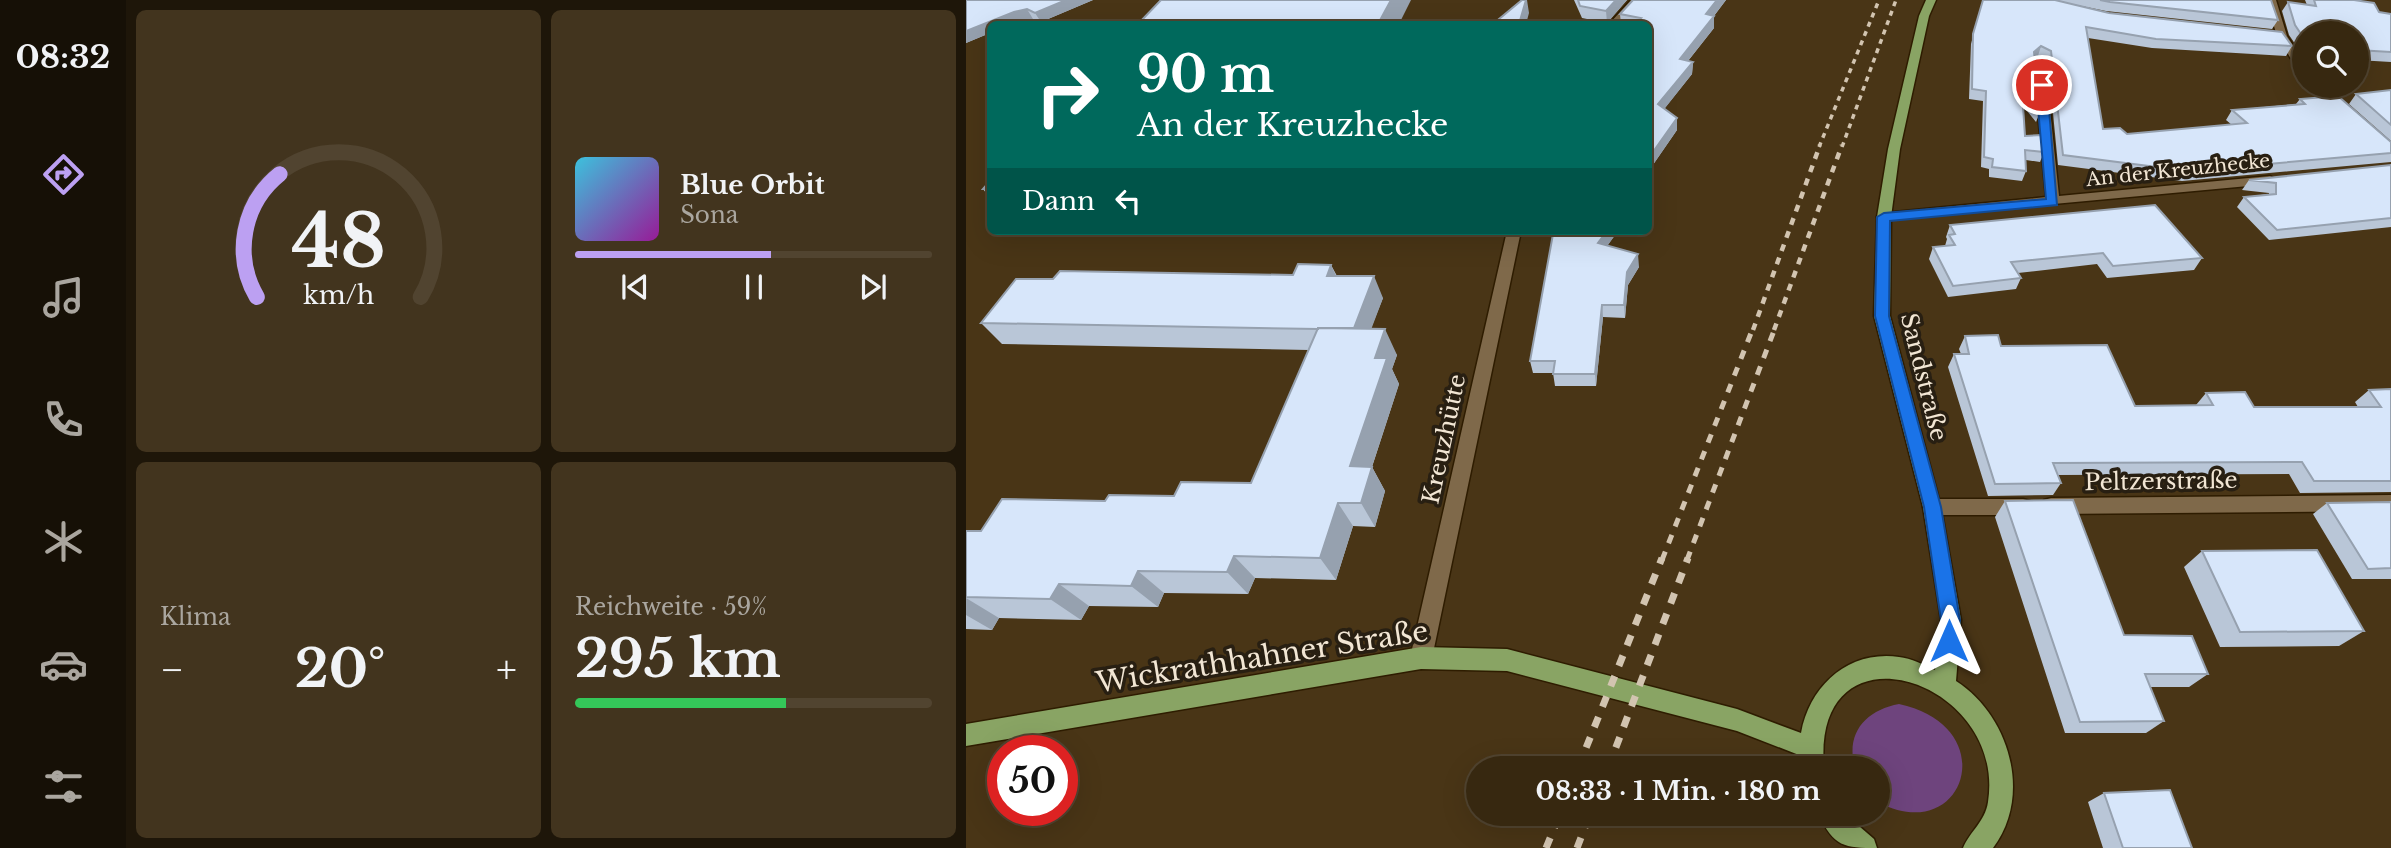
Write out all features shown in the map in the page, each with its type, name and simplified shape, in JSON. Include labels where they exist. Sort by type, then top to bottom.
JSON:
[{"type":"main road","name":"Sandstraße","points":[[1931,0],[1924,16],[1894,149],[1884,217],[1882,316],[1932,507],[1951,620],[1945,683]]},
{"type":"main road","name":"Wickrathhahner Straße","points":[[966,734],[1422,658],[1507,660],[1737,720],[1806,756]]},
{"type":"main road","points":[[1810,756],[1822,702],[1855,673],[1899,666],[1945,683],[1973,707],[1993,738],[2003,775],[2000,810],[1984,841],[1975,848]]},
{"type":"main road","points":[[1839,826],[1865,848]]},
{"type":"street","points":[[1617,21],[1637,0]]},
{"type":"street","points":[[2271,0],[2282,36],[2292,52]]},
{"type":"street","points":[[2269,35],[2282,36]]},
{"type":"street","points":[[2039,61],[2053,202]]},
{"type":"street","points":[[2332,98],[2355,119]]},
{"type":"street","name":"An der Kreuzhecke","points":[[1884,217],[2283,179]]},
{"type":"street","name":"Kreuzhütte","points":[[1422,658],[1513,235]]},
{"type":"street","name":"Peltzerstraße","points":[[1932,507],[2391,503]]},
{"type":"shaded area","points":[[1899,704],[1932,717],[1953,735],[1962,757],[1960,779],[1950,797],[1932,809],[1908,812],[1890,806],[1890,756],[1853,756],[1853,744],[1861,725],[1887,707]]},
{"type":"building","points":[[966,0],[1066,0],[1035,13],[1027,9],[1014,12],[966,31]]},
{"type":"building","points":[[1161,0],[1391,0],[1380,21],[1141,21]]},
{"type":"building","points":[[1522,0],[1526,0],[1520,21],[1497,21]]},
{"type":"building","points":[[1578,0],[1616,0],[1606,11],[1580,6]]},
{"type":"building","points":[[1633,0],[1717,0],[1706,14],[1714,16],[1680,59],[1693,62],[1658,104],[1677,118],[1652,153],[1652,21],[1638,21],[1641,18],[1620,14]]},
{"type":"building","points":[[1983,0],[2055,0],[2109,13],[2282,32],[2292,46],[2156,39],[2086,27],[2103,129],[2120,128],[2127,134],[2247,123],[2232,110],[2305,104],[2300,99],[2340,98],[2391,142],[2391,153],[2188,171],[2063,155],[2051,51],[2041,46],[2034,52],[2040,112],[2022,91],[2025,136],[2042,135],[2044,152],[2025,150],[2026,171],[1992,167],[1993,159],[1984,157],[1986,91],[1972,89],[1973,34]]},
{"type":"building","points":[[2100,0],[2271,0],[2278,20],[2110,2]]},
{"type":"building","points":[[2314,0],[2374,3],[2379,12],[2391,14],[2391,52],[2369,51],[2369,21],[2294,21],[2288,2],[2316,6]]},
{"type":"building","points":[[2391,90],[2391,125],[2361,98],[2369,98],[2369,93]]},
{"type":"building","points":[[2391,165],[2391,218],[2277,230],[2244,197],[2276,194],[2276,183],[2249,180]]},
{"type":"building","points":[[2155,205],[2202,258],[2113,266],[2103,253],[2011,262],[2021,278],[1953,286],[1933,247],[1955,245],[1949,235],[1955,234],[1950,225]]},
{"type":"building","points":[[1553,235],[1604,235],[1598,243],[1638,254],[1627,272],[1624,305],[1602,305],[1595,374],[1553,374],[1555,361],[1530,361]]},
{"type":"building","points":[[1298,264],[1331,265],[1327,276],[1374,276],[1354,328],[981,323],[1016,279],[1053,279],[1060,271],[1293,275]]},
{"type":"building","points":[[1318,328],[1385,329],[1375,358],[1387,358],[1350,466],[1372,467],[1361,503],[1338,503],[1320,558],[1234,556],[1227,572],[1138,571],[1131,586],[1059,584],[1050,599],[966,597],[966,531],[981,531],[1002,499],[1105,501],[1109,495],[1174,496],[1181,482],[1251,483]]},
{"type":"building","points":[[1998,335],[2001,346],[2107,345],[2135,406],[2213,405],[2206,393],[2245,392],[2254,407],[2381,407],[2369,390],[2391,389],[2391,481],[2314,481],[2302,462],[2053,463],[2061,483],[1995,484],[1954,354],[1969,354],[1965,336]]},
{"type":"building","points":[[2073,500],[2124,635],[2192,636],[2208,674],[2145,674],[2164,721],[2080,722],[2005,501]]},
{"type":"building","points":[[2391,502],[2391,568],[2368,569],[2327,503]]},
{"type":"building","points":[[2317,550],[2364,631],[2240,632],[2202,551]]},
{"type":"building","points":[[2170,790],[2192,848],[2123,848],[2104,793]]},
{"type":"railway","points":[[1819,147],[1879,0]]},
{"type":"railway","points":[[1842,147],[1896,0]]},
{"type":"railway","points":[[1753,330],[1820,145]]},
{"type":"railway","points":[[1774,330],[1842,145]]},
{"type":"railway","points":[[1662,560],[1753,328]]},
{"type":"railway","points":[[1687,560],[1775,328]]},
{"type":"railway","points":[[1583,756],[1662,558]]},
{"type":"railway","points":[[1613,756],[1688,558]]},
{"type":"railway","points":[[1546,848],[1555,826]]},
{"type":"railway","points":[[1577,848],[1585,826]]},
{"type":"route","points":[[1949,641],[1951,620],[1932,507],[1882,316],[1884,217],[2053,202],[2042,85]]}]
